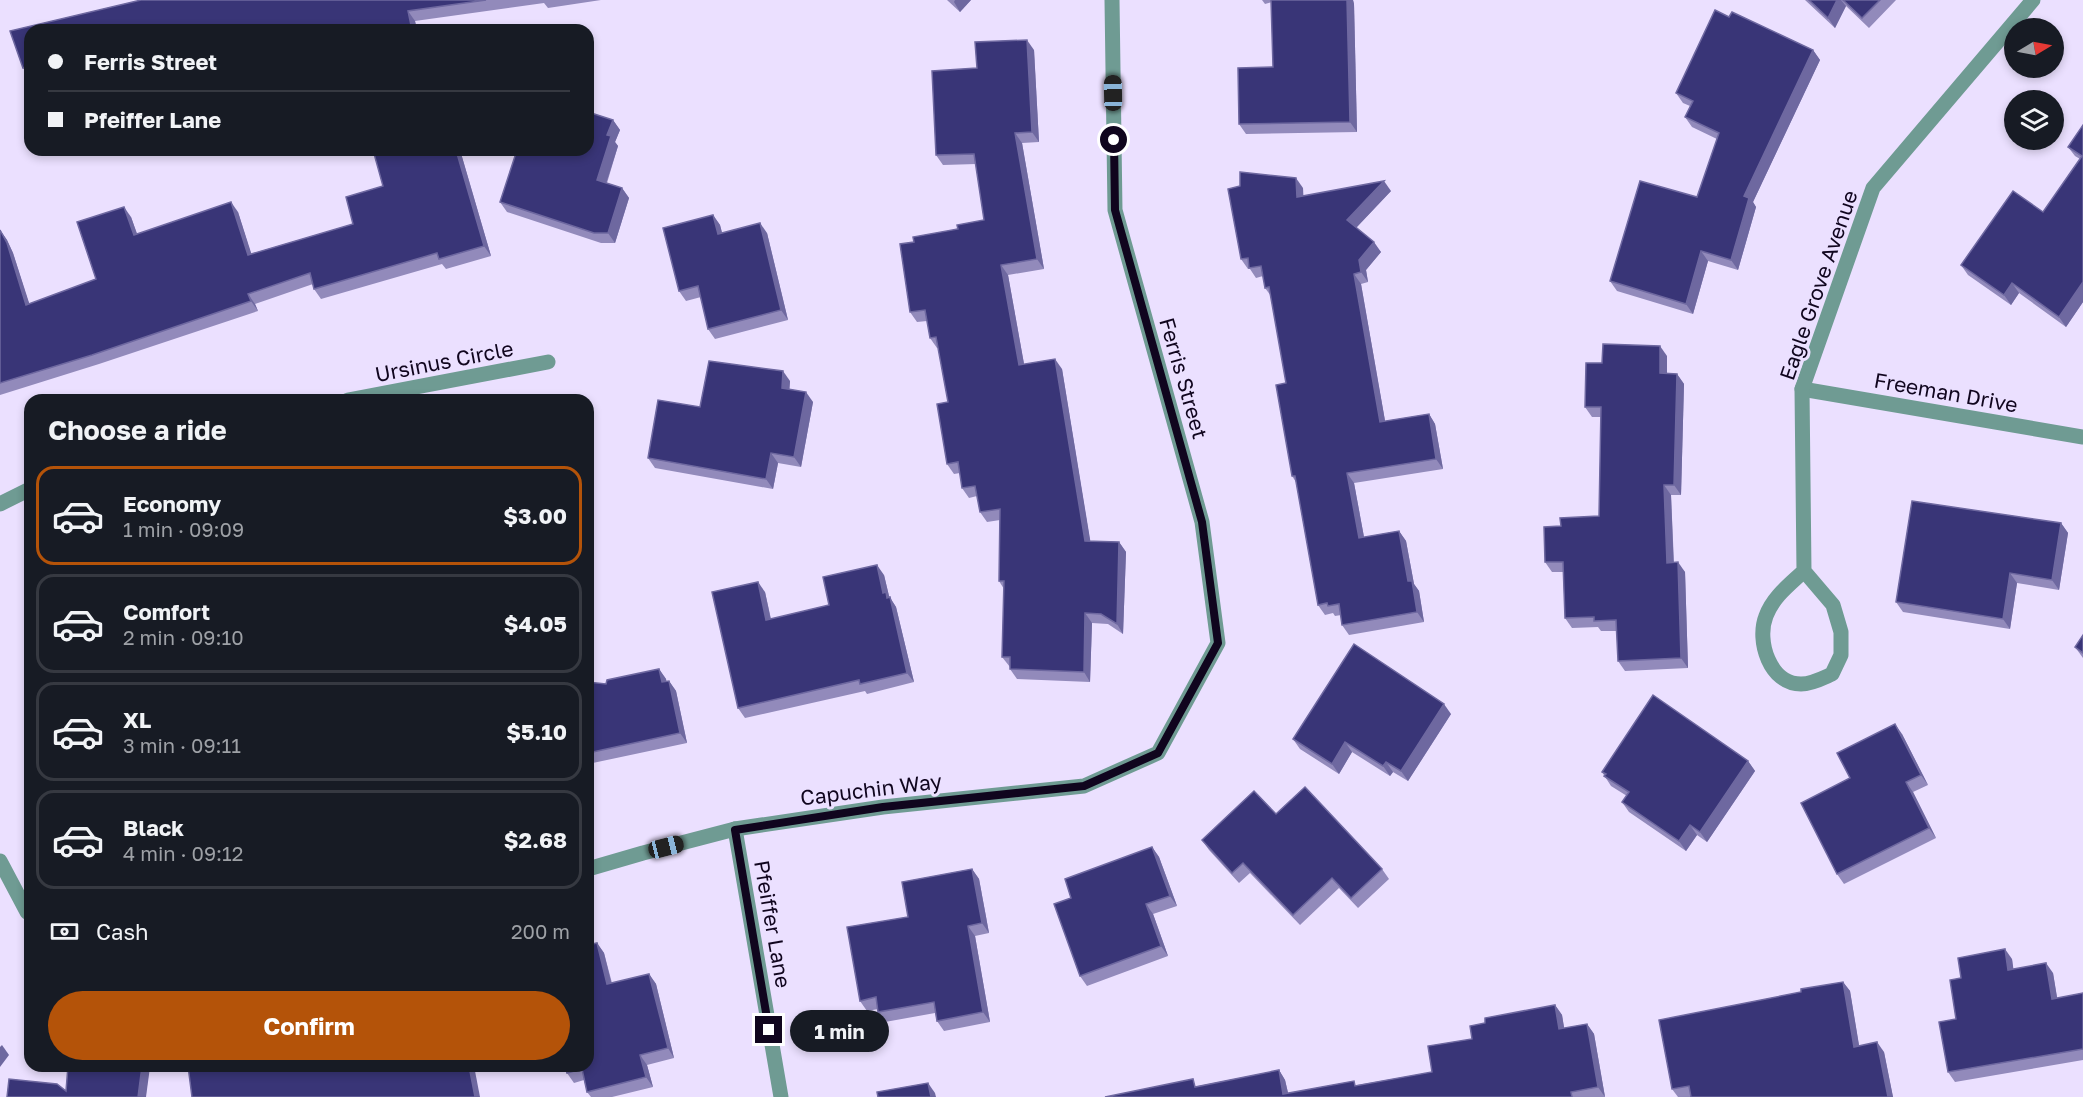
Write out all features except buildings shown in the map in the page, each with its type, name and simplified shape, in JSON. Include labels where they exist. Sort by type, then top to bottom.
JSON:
[{"type":"street","name":"Ferris Street","points":[[1112,0],[1115,210],[1202,522],[1218,643],[1158,753]]},
{"type":"street","name":"Eagle Grove Avenue","points":[[1804,571],[1802,389],[1873,188],[2033,0]]},
{"type":"street","name":"Ursinus Circle","points":[[380,394],[548,362]]},
{"type":"street","name":"Freeman Drive","points":[[1802,389],[2083,437]]},
{"type":"street","points":[[0,504],[24,492]]},
{"type":"street","points":[[1804,571],[1833,605],[1841,632],[1841,656],[1832,674],[1802,684],[1787,681],[1777,673],[1767,658],[1762,638],[1764,619],[1773,600],[1804,571]]},
{"type":"street","name":"Capuchin Way","points":[[594,867],[735,830],[883,807],[1084,786],[1158,753]]},
{"type":"street","name":"Pfeiffer Lane","points":[[735,830],[781,1097]]},
{"type":"street","points":[[0,861],[24,903]]},
{"type":"route","points":[[769,1030],[735,830],[883,807],[1084,786],[1158,753],[1218,643],[1202,522],[1115,210],[1114,140]]}]
